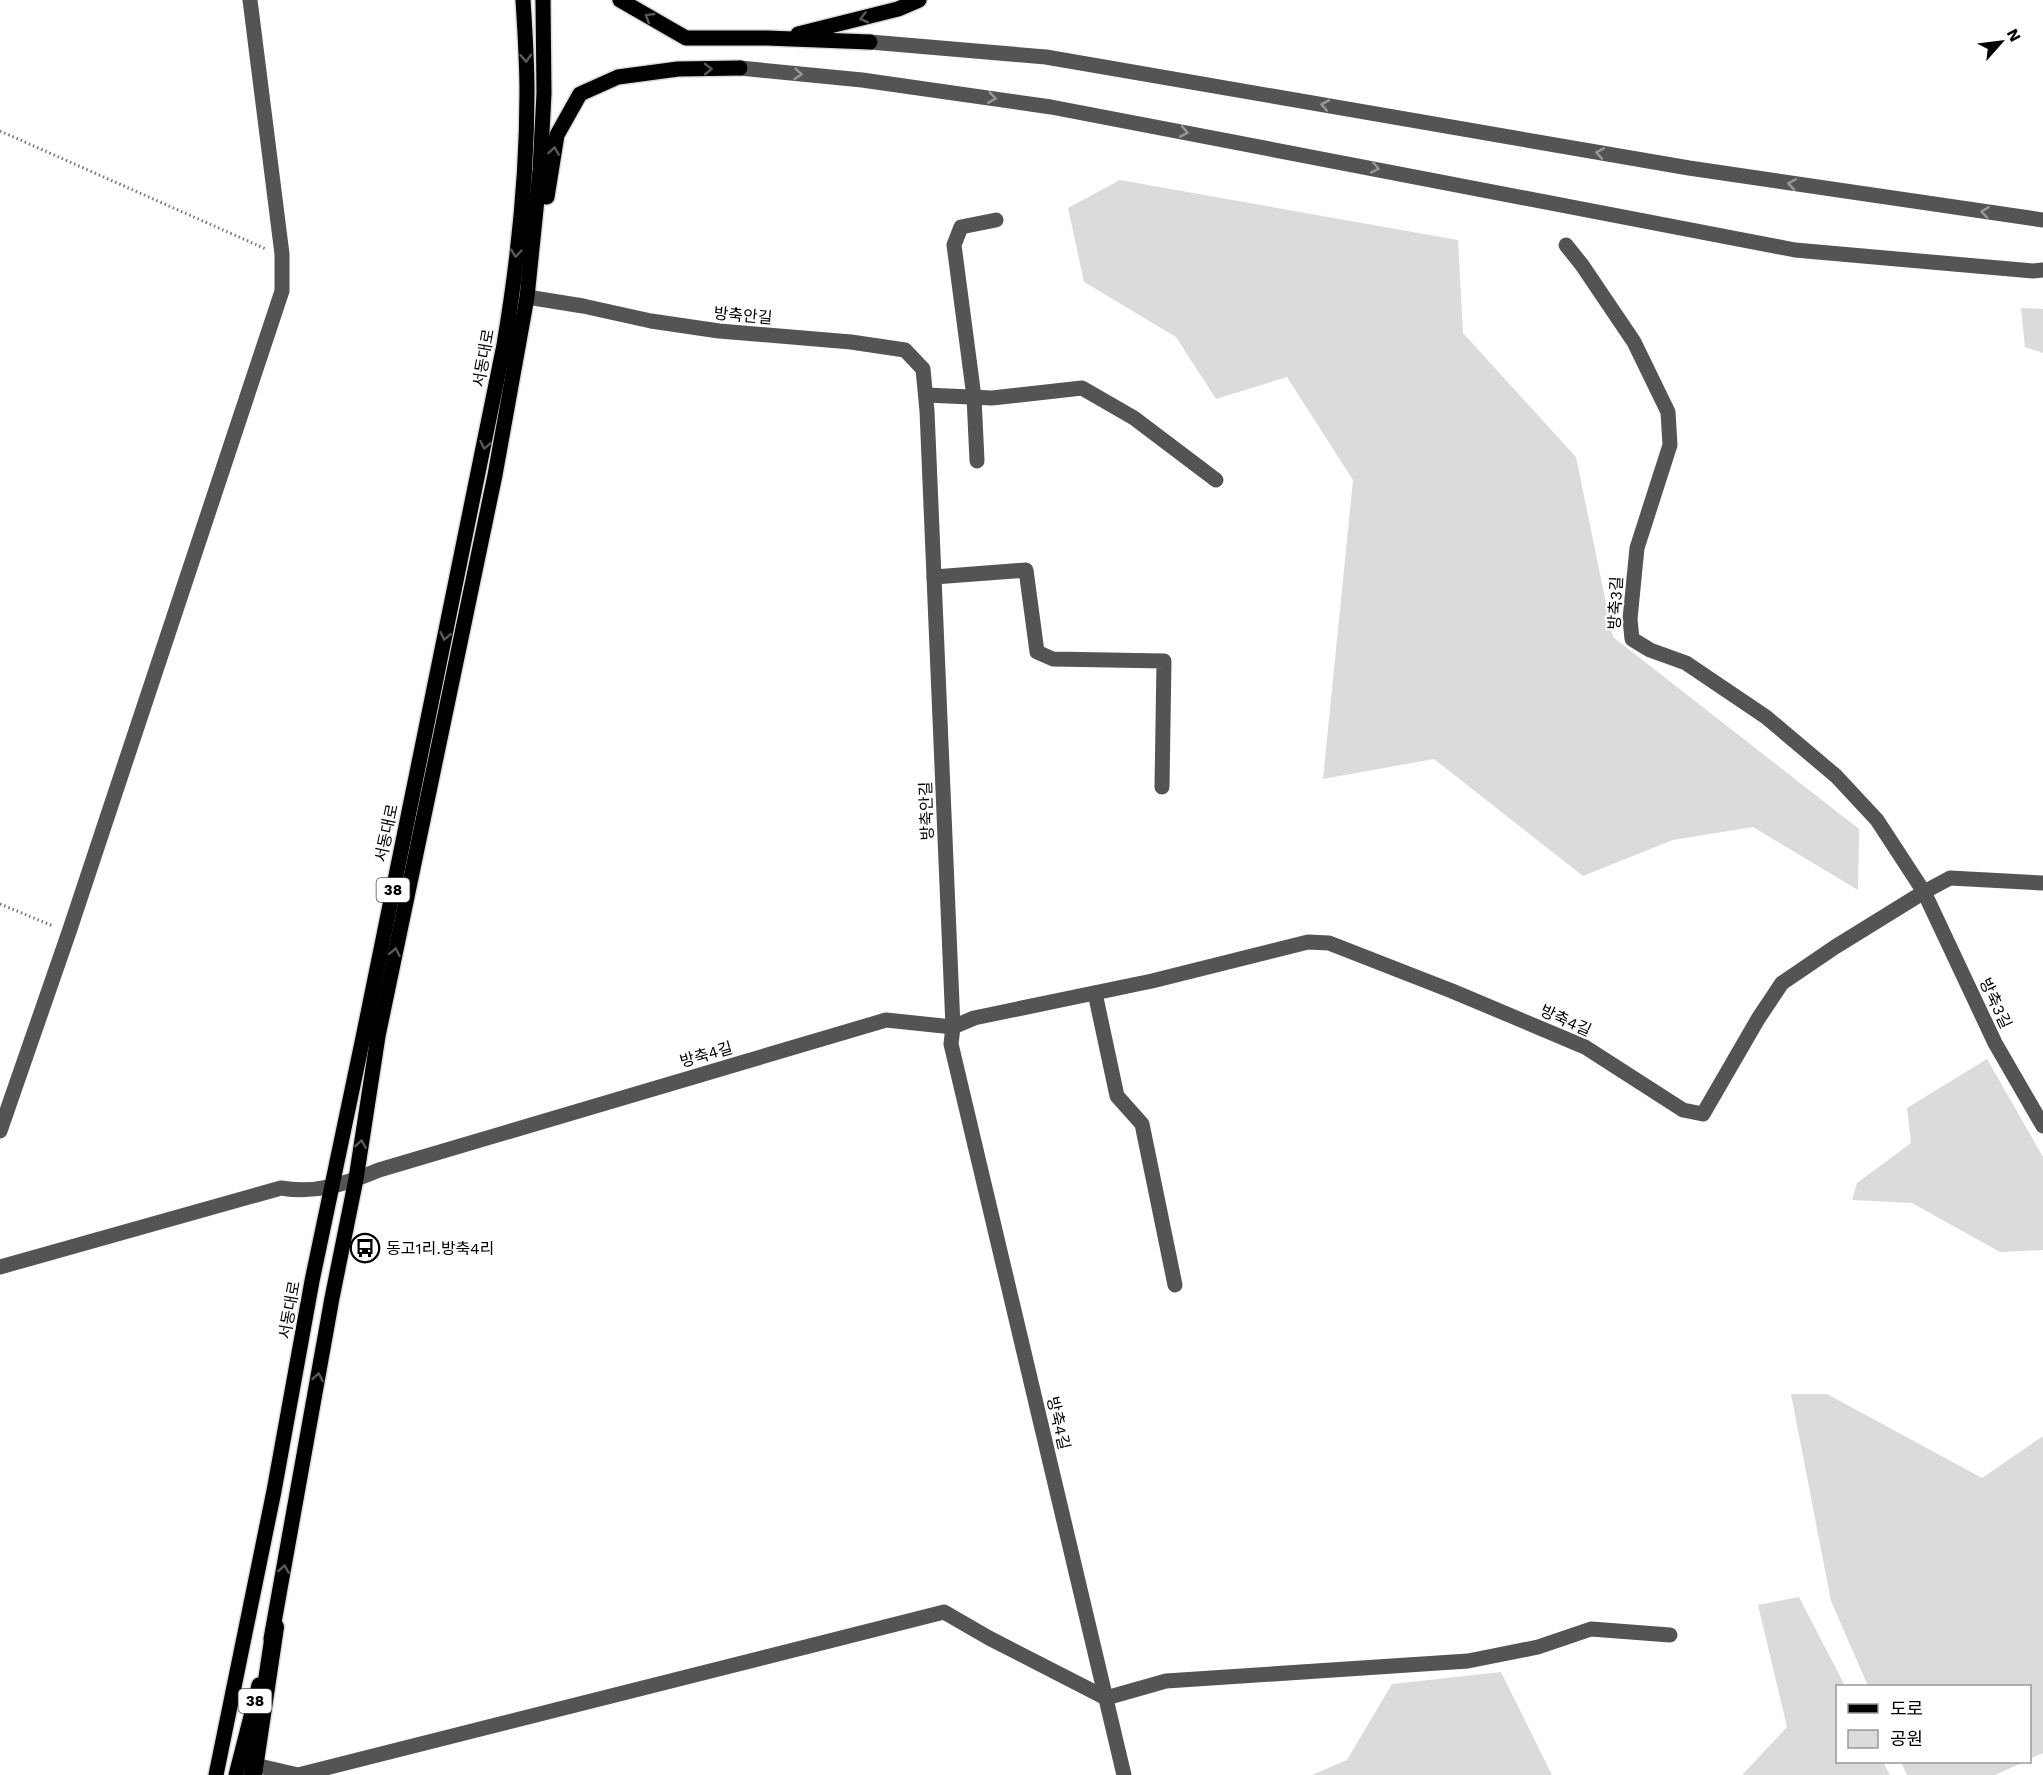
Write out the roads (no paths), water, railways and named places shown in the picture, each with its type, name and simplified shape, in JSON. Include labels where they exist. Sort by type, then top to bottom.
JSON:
[{"type":"highway","points":[[254,1770],[274,1627]]},
{"type":"main road","name":"서동대로","points":[[216,1775],[274,1491],[312,1281],[484,449],[514,287],[524,173],[527,93],[524,0]]},
{"type":"main road","name":"서동대로","points":[[236,1775],[274,1627],[332,1298],[356,1179],[378,1036],[495,475],[528,297],[544,104],[543,0]]},
{"type":"main road","points":[[621,0],[686,38],[870,42]]},
{"type":"main road","points":[[781,39],[898,9],[919,0]]},
{"type":"main road","points":[[530,269],[540,245],[557,135],[580,94],[618,77],[678,69],[740,68]]},
{"type":"street","points":[[0,1131],[69,932],[282,291],[282,254],[250,0]]},
{"type":"street","points":[[870,42],[1046,57],[1689,168],[2043,220]]},
{"type":"street","points":[[740,68],[862,80],[1051,107],[1795,250],[2033,271],[2043,270]]},
{"type":"street","points":[[977,461],[974,398],[954,245],[961,227],[996,220]]},
{"type":"street","name":"방축3길","points":[[1566,245],[1635,342],[1668,412],[1670,445],[1637,548],[1630,619],[1632,639],[1650,650],[1686,663],[1766,717],[1836,776],[1877,820],[1924,892],[1995,1043],[2043,1126]]},
{"type":"street","name":"방축안길","points":[[528,297],[674,325],[851,342],[905,350],[923,369],[926,395],[953,1027],[951,1044]]},
{"type":"street","points":[[926,395],[992,398],[1082,388],[1134,418],[1216,480]]},
{"type":"street","points":[[934,577],[1026,570],[1037,652],[1053,659],[1164,661],[1162,787]]},
{"type":"street","points":[[1924,892],[1950,878],[2043,883]]},
{"type":"street","name":"방축4길","points":[[0,1267],[281,1188],[301,1191],[333,1186],[379,1170],[886,1020],[953,1027],[974,1018],[1152,981],[1308,942],[1329,943],[1452,991],[1585,1047],[1683,1110],[1703,1114],[1758,1019],[1782,983],[1835,946],[1924,892]]},
{"type":"street","points":[[1095,993],[1117,1096],[1142,1124],[1175,1285]]},
{"type":"street","name":"방축4길","points":[[951,1044],[1124,1775]]},
{"type":"street","points":[[254,1770],[298,1775],[944,1612],[989,1638],[1106,1698],[1166,1681],[1468,1661],[1538,1647],[1591,1629],[1670,1635]]},
{"type":"place","name":"동고1리.방축4리","points":[[365,1248]]}]
